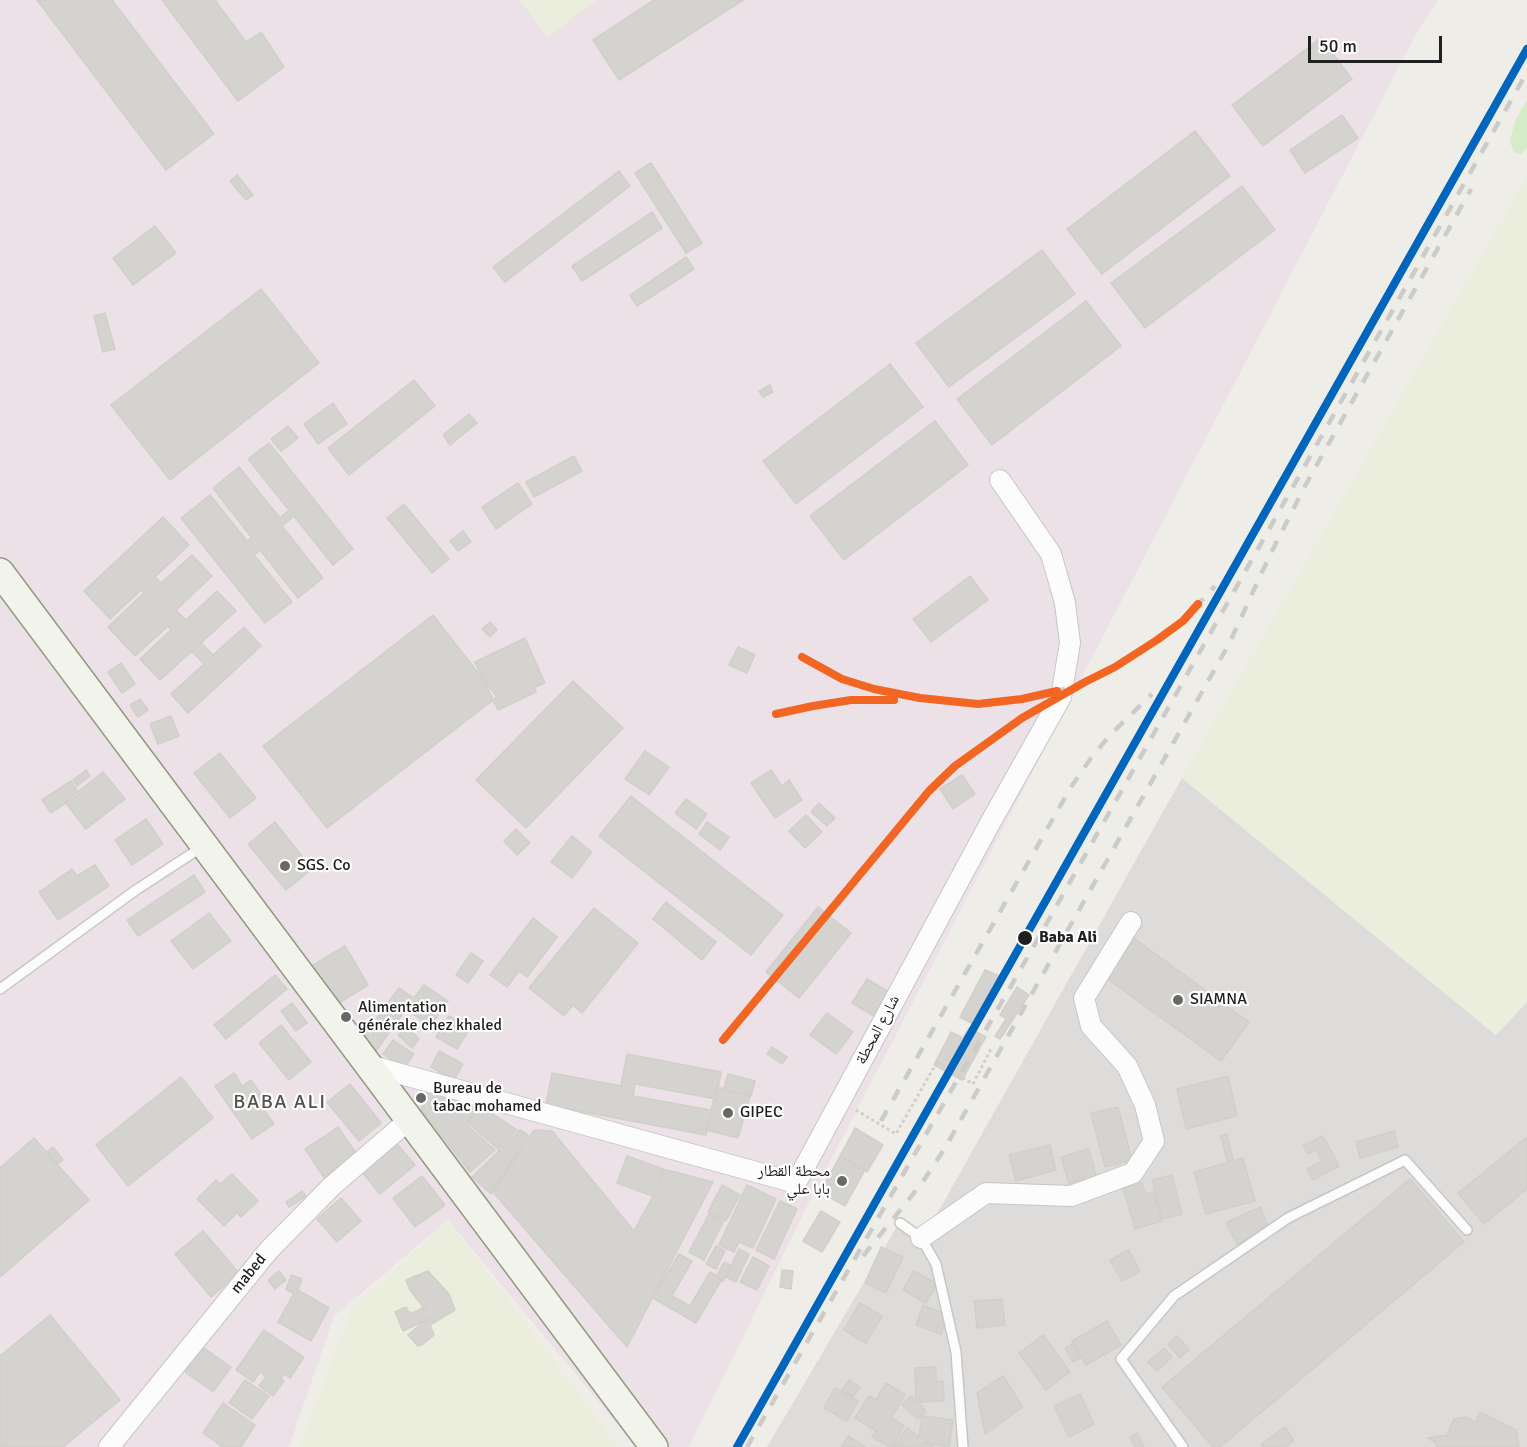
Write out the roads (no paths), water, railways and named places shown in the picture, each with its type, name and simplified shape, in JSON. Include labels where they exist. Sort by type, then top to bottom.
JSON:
[{"type":"main road","points":[[0,572],[654,1447]]},
{"type":"street","name":"شارع المحطة","points":[[368,1065],[796,1183],[989,825],[1061,697],[1070,643],[1065,603],[1051,554],[1000,480]]},
{"type":"street","points":[[921,1238],[986,1193],[1071,1196],[1133,1173],[1155,1141],[1145,1105],[1127,1066],[1091,1026],[1084,998],[1131,922]]},
{"type":"street","name":"mabed","points":[[110,1447],[269,1250],[332,1186],[409,1120]]},
{"type":"lane","points":[[0,989],[136,890],[205,845]]},
{"type":"lane","points":[[1183,1447],[1120,1359],[1174,1296],[1288,1218],[1405,1160],[1467,1230]]},
{"type":"lane","points":[[900,1223],[921,1238],[936,1264],[956,1352],[963,1447]]},
{"type":"railway","points":[[747,1447],[1035,944],[1527,72]]},
{"type":"railway","points":[[863,1256],[922,1183],[945,1148],[1229,644],[1305,486],[1471,189]]},
{"type":"railway","points":[[723,1040],[929,791],[955,766],[1022,718],[1115,667],[1157,640],[1183,621],[1215,586]]},
{"type":"railway","points":[[802,657],[842,679],[874,689],[920,698],[978,704],[1022,699],[1065,689]]},
{"type":"railway","points":[[881,1121],[1071,787],[1111,734],[1152,694]]},
{"type":"railway","points":[[776,714],[851,700],[898,700]]},
{"type":"place","name":"SGS. Co","points":[[285,866]]},
{"type":"place","name":"Baba Ali","points":[[1025,938]]},
{"type":"place","name":"SIAMNA","points":[[1178,1000]]},
{"type":"place","name":"Alimentation générale chez khaled","points":[[346,1017]]},
{"type":"place","name":"Bureau de tabac mohamed","points":[[421,1098]]},
{"type":"place","name":"GIPEC","points":[[728,1113]]},
{"type":"place","name":"محطة القطار بابا علي","points":[[842,1181]]},
{"type":"district","name":"BABA ALI","points":[[280,1103]]}]
